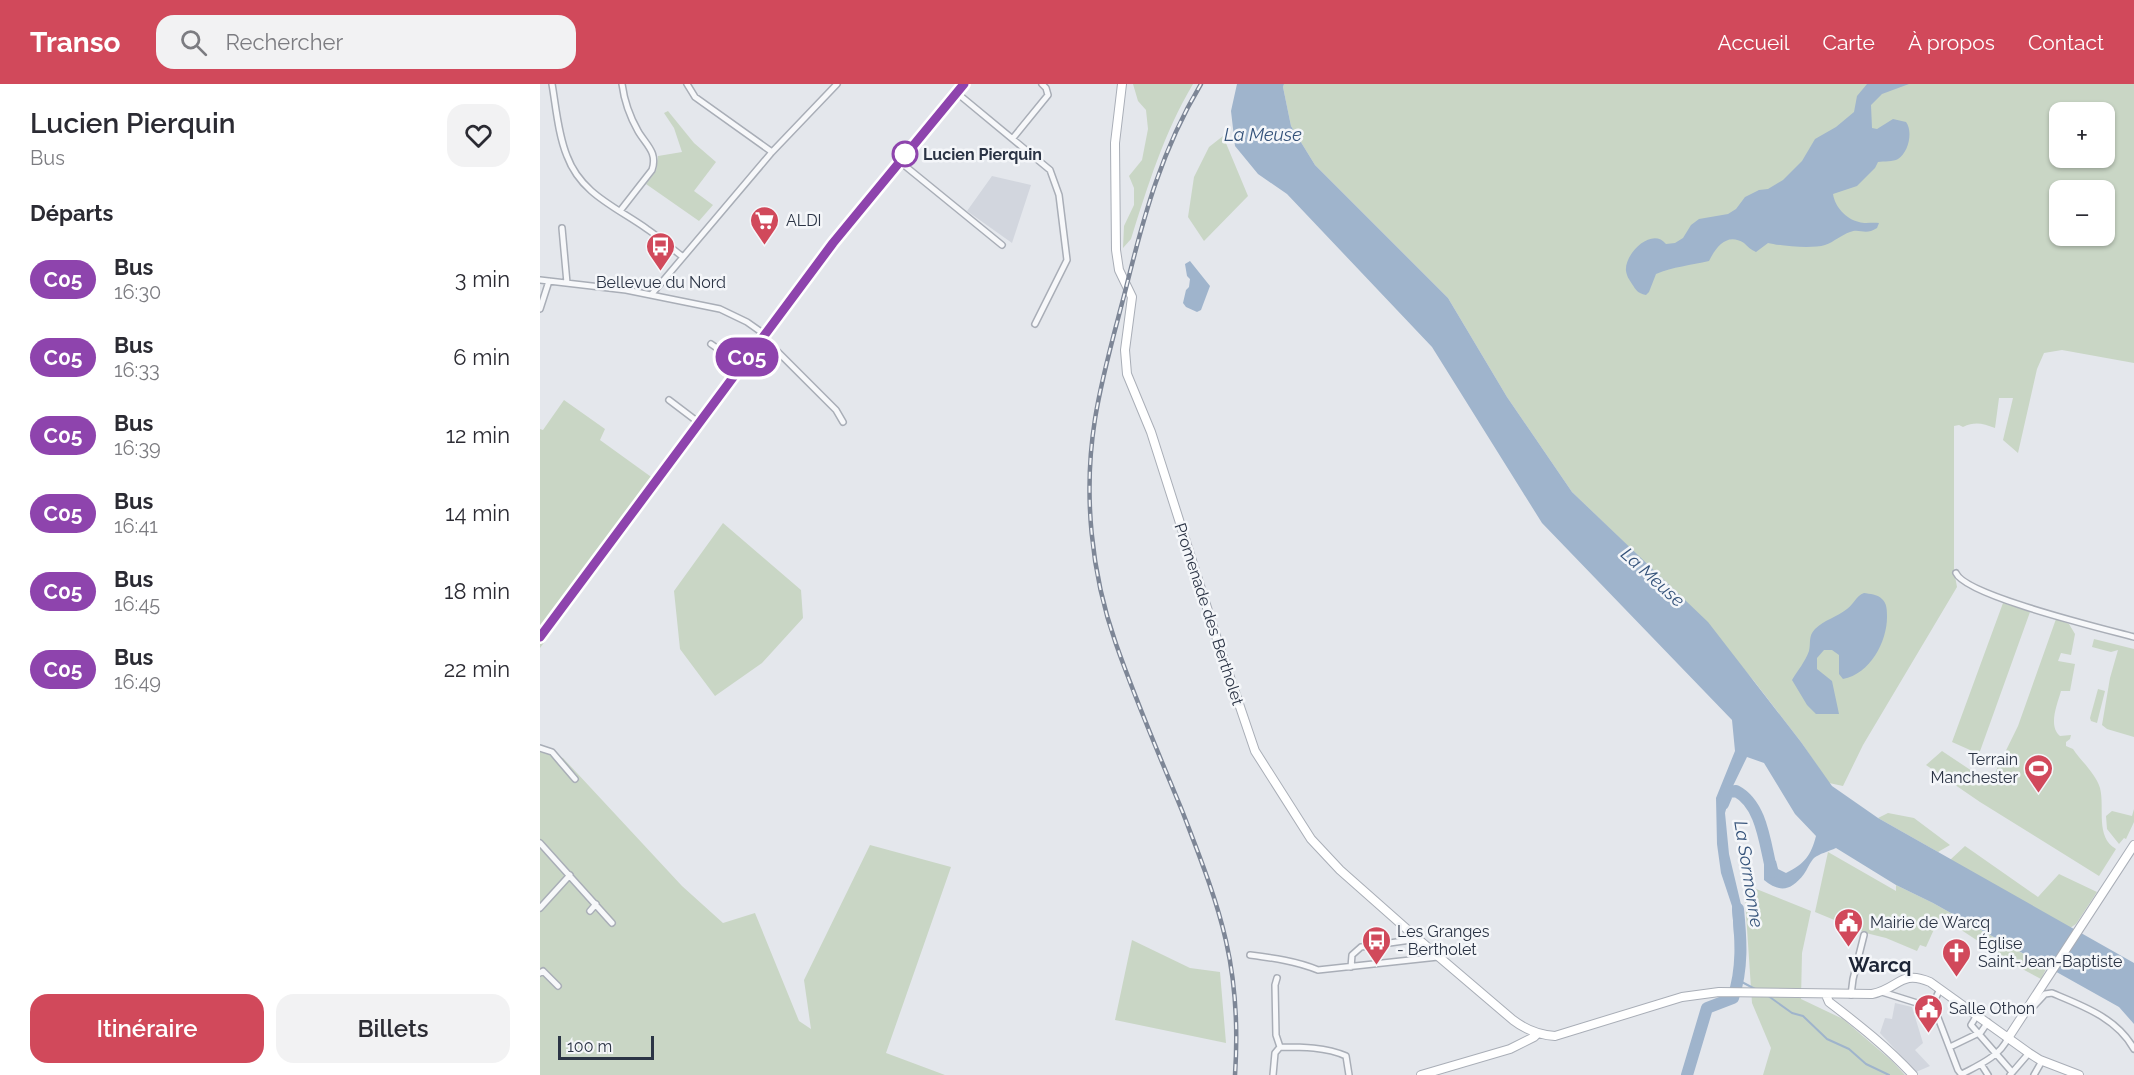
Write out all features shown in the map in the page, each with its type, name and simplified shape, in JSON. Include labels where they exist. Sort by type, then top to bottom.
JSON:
[{"type":"main road","points":[[540,637],[833,243],[964,84]]},
{"type":"street","points":[[552,84],[566,155],[585,186],[597,197],[648,230],[683,257]]},
{"type":"street","points":[[620,211],[652,170],[654,162],[653,152],[638,131],[631,116],[622,84]]},
{"type":"street","points":[[687,84],[695,97],[772,152]]},
{"type":"street","points":[[651,295],[772,152],[837,84]]},
{"type":"street","points":[[1013,138],[1048,95],[1042,84]]},
{"type":"street","name":"Promenade des Bertholet","points":[[1122,84],[1115,142],[1116,250],[1119,270],[1132,297],[1125,350],[1127,374],[1151,432],[1255,751],[1311,839],[1340,870],[1513,1020],[1523,1028],[1537,1034]]},
{"type":"street","points":[[957,93],[1050,170],[1059,195],[1067,260],[1035,324]]},
{"type":"street","points":[[899,161],[1002,245]]},
{"type":"street","points":[[562,228],[567,283]]},
{"type":"street","points":[[540,280],[626,290],[720,309],[747,322],[763,335],[836,410],[843,422]]},
{"type":"street","points":[[540,309],[549,281]]},
{"type":"street","points":[[711,344],[741,365]]},
{"type":"street","points":[[669,400],[698,422]]},
{"type":"street","points":[[1956,573],[1959,579],[1996,596],[2134,637]]},
{"type":"street","points":[[540,748],[552,752],[575,779]]},
{"type":"street","points":[[540,843],[612,923]]},
{"type":"street","points":[[1421,1075],[1510,1049],[1537,1034],[1555,1036],[1682,997],[1719,992],[1851,995],[1882,992],[1917,1003],[1937,1015],[1962,1075],[1995,1054],[2006,1043],[2048,974],[2134,844]]},
{"type":"street","points":[[540,908],[570,874]]},
{"type":"street","points":[[590,911],[596,904]]},
{"type":"street","points":[[1851,995],[1852,979],[1864,935]]},
{"type":"street","points":[[1351,967],[1352,955],[1361,947],[1418,939]]},
{"type":"street","points":[[1250,955],[1277,959],[1318,970],[1438,957]]},
{"type":"street","points":[[540,973],[543,971],[558,986]]},
{"type":"street","points":[[1882,992],[1911,976],[1921,978],[2042,1061],[2079,1075]]},
{"type":"street","points":[[1277,978],[1275,985],[1276,1035],[1280,1047]]},
{"type":"street","points":[[1930,1010],[1940,989]]},
{"type":"street","points":[[2028,1007],[2032,1008],[2045,994],[2052,993],[2091,1010],[2116,1025],[2134,1049]]},
{"type":"street","points":[[1826,995],[1829,1002],[1874,1036],[1913,1075]]},
{"type":"street","points":[[1977,1015],[1970,1023],[2011,1073],[2029,1053]]},
{"type":"street","points":[[1950,1047],[1978,1032],[1988,1022]]},
{"type":"street","points":[[1273,1075],[1275,1053],[1280,1047]]},
{"type":"street","points":[[1280,1047],[1306,1047],[1346,1056],[1349,1075]]},
{"type":"street","points":[[2034,1075],[2042,1061]]},
{"type":"street","points":[[1981,1064],[1988,1075]]},
{"type":"shaded area","points":[[992,176],[1031,185],[1012,243],[967,211]]},
{"type":"shaded area","points":[[1895,1003],[1912,1007],[1923,1043],[1915,1050],[1930,1066],[1916,1072],[1880,1033],[1885,1018],[1892,1019]]},
{"type":"green space","points":[[1133,84],[1193,84],[1173,121],[1150,179],[1131,239],[1123,248],[1124,226],[1134,205],[1134,188],[1129,176],[1142,160],[1148,129],[1146,110],[1138,101]]},
{"type":"green space","points":[[1284,84],[2134,84],[2134,363],[2062,350],[2044,353],[2037,369],[2018,453],[2003,440],[2013,398],[1999,398],[1995,428],[1979,424],[1954,426],[1954,571],[1957,587],[1863,745],[1843,786],[1829,783],[1754,681],[1687,603],[1572,492],[1507,397],[1448,298],[1315,165],[1291,126]]},
{"type":"green space","points":[[668,111],[694,143],[716,162],[694,191],[713,205],[699,221],[646,184],[656,171],[658,156],[682,152],[674,128],[664,113]]},
{"type":"green space","points":[[1223,136],[1248,196],[1204,241],[1188,217],[1194,177],[1209,147]]},
{"type":"green space","points":[[564,400],[605,429],[600,440],[661,484],[540,648],[540,429],[543,430]]},
{"type":"green space","points":[[723,523],[801,590],[803,618],[762,663],[715,696],[680,649],[674,591]]},
{"type":"green space","points":[[2003,603],[2030,612],[1979,754],[1952,742]]},
{"type":"green space","points":[[2056,619],[2069,624],[2075,634],[2071,655],[2061,653],[2058,661],[2075,664],[2070,691],[2061,691],[2054,715],[2056,732],[2060,736],[2071,735],[2066,746],[2073,749],[2098,783],[2103,830],[2109,844],[2116,849],[2099,876],[1980,802],[1926,765],[1942,751],[1990,783],[2018,726]]},
{"type":"green space","points":[[2094,639],[2134,649],[2134,737],[2107,729],[2102,725],[2110,678],[2118,650],[2111,652],[2092,647]]},
{"type":"green space","points":[[2098,689],[2105,691],[2097,723],[2091,721],[2090,718]]},
{"type":"green space","points":[[540,751],[563,758],[682,886],[723,923],[755,913],[799,1021],[811,1029],[804,980],[870,845],[951,867],[886,1053],[945,1075],[540,1075]]},
{"type":"green space","points":[[2134,809],[2134,822],[2126,839],[2124,838],[2119,844],[2107,829],[2106,816],[2112,811],[2132,816]]},
{"type":"green space","points":[[1888,813],[1914,818],[1950,845],[1938,852],[1878,818]]},
{"type":"green space","points":[[1965,846],[2038,897],[2059,874],[2097,892],[2076,924],[2070,928],[1950,860]]},
{"type":"green space","points":[[1828,852],[1896,891],[1896,885],[1933,903],[2047,967],[2041,979],[2013,964],[1940,916],[1926,947],[1920,945],[1917,951],[1815,912]]},
{"type":"green space","points":[[1744,884],[1811,911],[1802,953],[1801,999],[1843,1019],[1905,1075],[1763,1075],[1771,1048],[1752,1003]]},
{"type":"green space","points":[[1132,940],[1190,968],[1220,972],[1226,1043],[1115,1020]]},
{"type":"water","name":"La Meuse","points":[[1237,84],[1284,84],[1291,126],[1315,165],[1448,298],[1507,397],[1572,492],[1708,622],[1801,742],[1832,786],[1878,818],[2134,963],[2134,1024],[2119,1007],[1933,903],[1896,885],[1836,848],[1814,858],[1804,874],[1790,887],[1775,887],[1764,880],[1764,855],[1776,861],[1778,869],[1786,873],[1806,858],[1816,836],[1795,814],[1764,763],[1747,757],[1732,788],[1725,813],[1729,854],[1744,917],[1734,935],[1732,906],[1721,873],[1717,844],[1716,798],[1735,751],[1732,720],[1542,523],[1432,347],[1287,194],[1258,174],[1235,146],[1231,111]]},
{"type":"water","points":[[1867,84],[1909,84],[1882,94],[1871,105],[1872,128],[1877,129],[1893,119],[1906,122],[1909,136],[1905,152],[1896,160],[1878,162],[1857,186],[1833,194],[1839,208],[1846,215],[1861,223],[1879,223],[1877,228],[1866,232],[1850,232],[1828,244],[1812,247],[1768,243],[1756,252],[1738,240],[1727,240],[1719,246],[1709,261],[1656,274],[1646,295],[1636,290],[1626,271],[1629,257],[1640,244],[1654,238],[1666,244],[1675,243],[1683,238],[1691,225],[1699,219],[1728,214],[1736,209],[1745,197],[1759,190],[1768,189],[1783,180],[1802,161],[1815,139],[1836,127],[1854,112],[1857,96]]},
{"type":"water","points":[[1190,261],[1210,286],[1201,310],[1197,312],[1183,303],[1190,279],[1187,276],[1185,264]]},
{"type":"water","points":[[1864,593],[1878,596],[1886,605],[1884,637],[1869,664],[1853,676],[1843,679],[1839,674],[1839,655],[1832,650],[1824,650],[1817,658],[1817,669],[1832,681],[1839,714],[1816,714],[1807,705],[1792,680],[1807,655],[1815,629],[1847,609]]},
{"type":"waterway","name":"La Sormonne","points":[[1723,804],[1728,792],[1736,791],[1752,806],[1762,827],[1772,872]]},
{"type":"waterway","name":"La Sormonne","points":[[1687,1075],[1707,1008],[1733,998],[1740,965],[1738,909]]},
{"type":"waterway","points":[[1738,980],[1757,990]]},
{"type":"waterway","points":[[1767,995],[1792,1013],[1803,1016],[1827,1039],[1849,1049],[1866,1064],[1889,1075]]},
{"type":"railway","points":[[1201,84],[1187,108],[1165,158],[1147,209],[1133,261],[1109,353],[1095,419],[1091,447],[1090,504],[1095,561],[1107,617],[1132,687],[1201,860],[1222,925],[1234,991],[1235,1075]]},
{"type":"bus line","name":"C05","points":[[540,637],[833,243],[964,84]]},
{"type":"place","name":"Lucien Pierquin","points":[[905,154]]},
{"type":"place","name":"ALDI","points":[[765,246]]},
{"type":"place","name":"Bellevue du Nord","points":[[661,272]]},
{"type":"place","name":"Terrain Manchester","points":[[2039,794]]},
{"type":"place","name":"Mairie de Warcq","points":[[1849,948]]},
{"type":"place","name":"Les Granges - Bertholet","points":[[1376,966]]},
{"type":"place","name":"Église Saint-Jean-Baptiste","points":[[1957,978]]},
{"type":"place","name":"Salle Othon","points":[[1928,1034]]},
{"type":"district","name":"Warcq","points":[[1880,965]]}]
